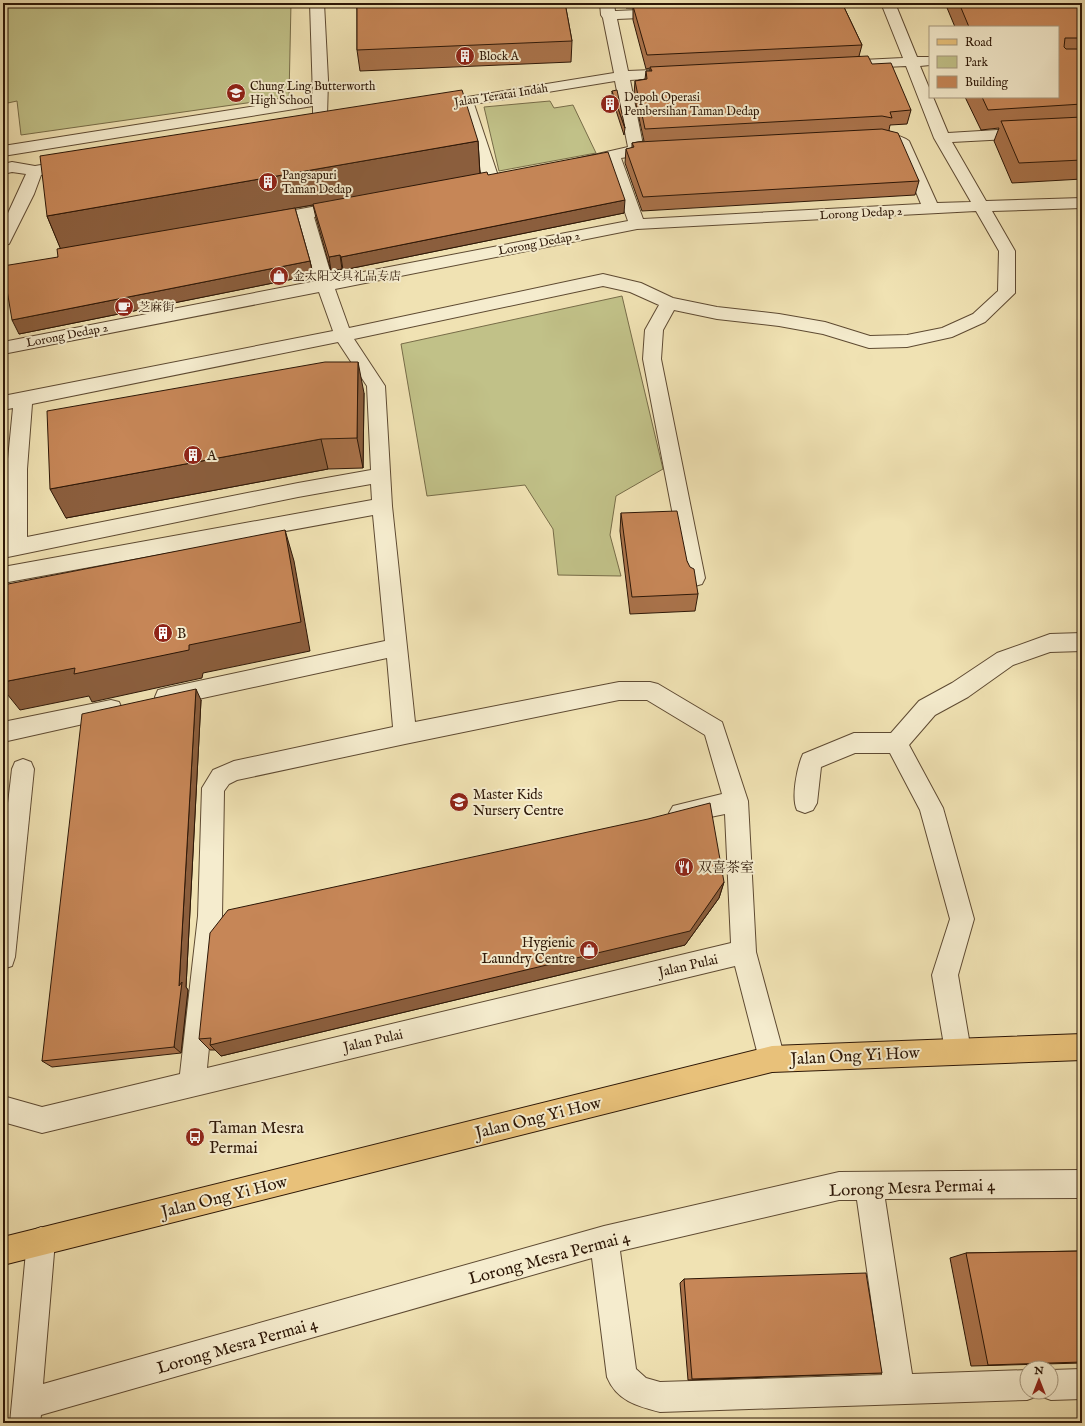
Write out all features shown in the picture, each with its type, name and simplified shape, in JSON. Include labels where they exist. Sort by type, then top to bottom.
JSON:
[{"type":"main road","name":"Jalan Ong Yi How","points":[[3,1251],[772,1059],[1082,1047]]},
{"type":"street","points":[[317,3],[321,127]]},
{"type":"street","points":[[3,403],[343,335],[603,280],[635,287],[669,303],[717,313],[779,320],[825,328],[869,342],[907,341],[946,333],[979,318],[1006,293],[1007,251],[942,138],[888,3]]},
{"type":"street","points":[[636,150],[608,9],[678,12]]},
{"type":"street","points":[[863,50],[869,64]]},
{"type":"street","points":[[830,65],[912,61],[929,62]]},
{"type":"street","name":"Jalan Teratai Indah","points":[[422,108],[621,76],[691,72]]},
{"type":"street","points":[[3,151],[321,100]]},
{"type":"street","points":[[466,101],[491,179]]},
{"type":"street","points":[[942,138],[1082,130]]},
{"type":"street","points":[[863,137],[878,136],[898,140],[904,144],[931,209]]},
{"type":"street","points":[[567,165],[636,150],[667,148]]},
{"type":"street","points":[[613,156],[637,224]]},
{"type":"street","points":[[3,169],[12,167],[35,171],[81,164]]},
{"type":"street","points":[[3,240],[26,194],[35,171]]},
{"type":"street","name":"Lorong Dedap 2","points":[[3,348],[637,224],[981,206],[1082,203]]},
{"type":"street","points":[[251,224],[360,204]]},
{"type":"street","points":[[305,214],[324,284],[343,335],[376,386],[382,506],[405,734]]},
{"type":"street","points":[[669,303],[654,330],[652,359],[694,578]]},
{"type":"street","points":[[23,400],[10,549],[298,490],[381,475]]},
{"type":"street","points":[[3,575],[382,506]]},
{"type":"street","points":[[805,803],[811,761],[854,743],[896,743],[927,708],[960,690],[1005,659],[1050,643],[1082,642]]},
{"type":"street","points":[[150,701],[396,647]]},
{"type":"street","points":[[192,1083],[210,916],[213,788],[221,777],[234,771],[405,734],[619,691],[650,691],[714,729],[736,801],[744,952],[772,1059]]},
{"type":"street","points":[[3,732],[126,706]]},
{"type":"street","points":[[896,743],[931,808],[962,919],[945,974],[958,1051]]},
{"type":"street","points":[[3,957],[23,768]]},
{"type":"street","points":[[659,818],[736,801]]},
{"type":"street","points":[[210,916],[233,911]]},
{"type":"street","name":"Jalan Pulai","points":[[3,1109],[42,1120],[744,952]]},
{"type":"street","name":"Lorong Mesra Permai 4","points":[[26,1414],[604,1240],[839,1186],[1082,1184]]},
{"type":"street","points":[[869,1186],[899,1389]]},
{"type":"street","points":[[604,1240],[622,1377],[638,1391],[660,1397],[1019,1386]]},
{"type":"street","points":[[26,1414],[41,1241]]},
{"type":"street","points":[[1059,1385],[1082,1384]]},
{"type":"green space","points":[[3,3],[291,3],[289,97],[21,135],[17,101],[3,104]]},
{"type":"green space","points":[[550,101],[554,108],[573,105],[596,153],[499,171],[484,107]]},
{"type":"green space","points":[[622,296],[663,469],[616,496],[610,535],[621,576],[558,575],[553,529],[525,485],[427,496],[401,344]]},
{"type":"building","points":[[357,3],[565,3],[572,41],[357,50]]},
{"type":"building","points":[[692,3],[842,3],[862,45],[647,55],[633,6]]},
{"type":"building","points":[[959,3],[1082,3],[1082,38],[1065,38],[1064,47],[1066,49],[1082,49],[1082,104],[988,110],[982,98],[1059,98],[1059,26],[969,26]]},
{"type":"building","points":[[868,56],[872,64],[891,63],[911,110],[890,112],[892,118],[882,116],[645,129],[635,81],[647,79],[646,71],[652,71],[650,67]]},
{"type":"building","points":[[462,90],[478,141],[47,216],[40,156]]},
{"type":"building","points":[[617,90],[625,128],[612,91]]},
{"type":"building","points":[[1082,117],[1082,160],[1019,163],[1001,121]]},
{"type":"building","points":[[882,129],[898,133],[919,181],[643,197],[626,149],[634,147],[632,143],[638,142]]},
{"type":"building","points":[[608,152],[625,200],[341,257],[340,255],[329,257],[313,204],[487,172],[488,175]]},
{"type":"building","points":[[295,208],[310,261],[12,320],[3,266],[58,257],[57,249]]},
{"type":"building","points":[[325,362],[358,362],[357,438],[321,439],[50,489],[47,411]]},
{"type":"building","points":[[677,511],[687,561],[690,567],[694,569],[698,594],[632,597],[621,513]]},
{"type":"building","name":"B","points":[[285,530],[301,622],[189,645],[189,650],[74,674],[75,668],[3,682],[3,585]]},
{"type":"building","points":[[196,689],[179,986],[182,982],[174,1047],[42,1061],[82,714]]},
{"type":"building","points":[[710,803],[724,882],[690,931],[210,1045],[211,1038],[199,1039],[210,933],[228,910],[648,819]]},
{"type":"building","points":[[1082,1251],[1082,1362],[1059,1363],[1059,1360],[1019,1360],[1019,1364],[988,1365],[966,1253]]},
{"type":"building","points":[[866,1273],[882,1373],[692,1379],[684,1279]]},
{"type":"place","name":"Block A","points":[[465,56]]},
{"type":"place","name":"Chung Ling Butterworth High School","points":[[236,93]]},
{"type":"place","name":"Depoh Operasi Pembersihan Taman Dedap","points":[[610,104]]},
{"type":"place","name":"Pangsapuri Taman Dedap","points":[[268,182]]},
{"type":"place","name":"金太阳文具礼品专店","points":[[279,276]]},
{"type":"place","name":"芝麻街","points":[[124,307]]},
{"type":"place","name":"A","points":[[193,455]]},
{"type":"place","name":"B","points":[[163,633]]},
{"type":"place","name":"Master Kids Nursery Centre","points":[[459,802]]},
{"type":"place","name":"双喜茶室","points":[[684,867]]},
{"type":"place","name":"Hygienic Laundry Centre","points":[[589,950]]},
{"type":"place","name":"Taman Mesra Permai","points":[[195,1137]]}]
